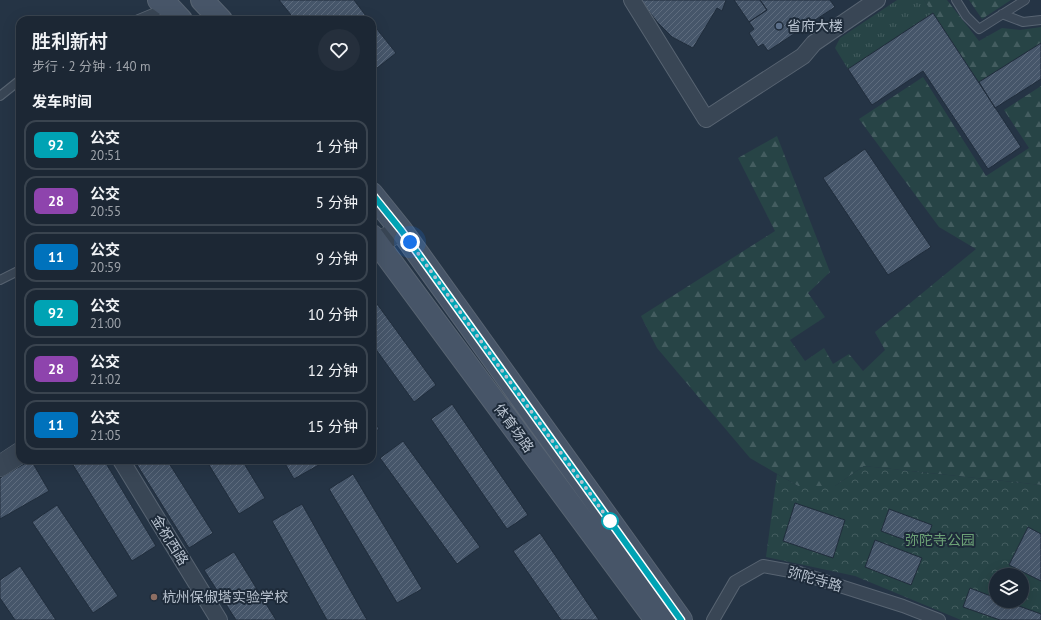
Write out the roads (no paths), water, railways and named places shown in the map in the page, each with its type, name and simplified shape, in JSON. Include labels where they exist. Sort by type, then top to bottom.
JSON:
[{"type":"main road","points":[[202,0],[217,16]]},
{"type":"main road","name":"体育场路","points":[[376,199],[401,230],[681,620]]},
{"type":"main road","name":"体育场路","points":[[376,245],[656,620]]},
{"type":"street","points":[[632,0],[706,119],[803,56],[814,43],[877,0]]},
{"type":"street","points":[[376,241],[401,230]]},
{"type":"street","points":[[0,466],[16,456]]},
{"type":"street","name":"金祝西路","points":[[123,464],[219,620]]},
{"type":"street","name":"弥陀寺路","points":[[713,620],[735,582],[763,566],[796,572],[903,606],[939,620]]},
{"type":"lane","points":[[956,0],[966,16],[980,29],[1025,0]]},
{"type":"lane","points":[[147,16],[172,7]]},
{"type":"lane","points":[[1002,14],[1023,22],[1041,20]]},
{"type":"lane","points":[[0,96],[16,83]]},
{"type":"lane","points":[[0,280],[16,272]]},
{"type":"place","name":"省府大楼","points":[[779,26]]},
{"type":"place","name":"杭州保俶塔实验学校","points":[[154,597]]},
{"type":"park label","name":"弥陀寺公园","points":[[940,540]]}]
